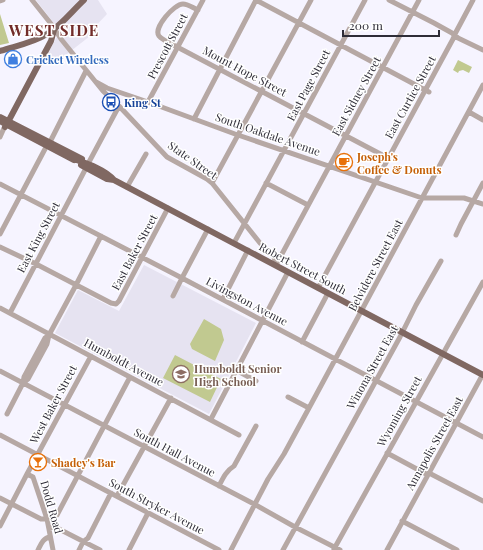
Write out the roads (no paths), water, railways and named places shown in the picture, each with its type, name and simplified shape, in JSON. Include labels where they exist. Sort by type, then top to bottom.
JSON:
[{"type":"main road","points":[[0,52],[39,39],[54,30],[84,0]]},
{"type":"main road","points":[[5,125],[48,47],[54,30]]},
{"type":"main road","points":[[39,39],[47,41],[48,47]]},
{"type":"main road","points":[[0,117],[5,125],[45,149],[85,170],[94,170]]},
{"type":"main road","name":"Robert Street South","points":[[0,121],[94,170],[108,175],[127,187],[483,375]]},
{"type":"main road","points":[[5,125],[50,142],[89,162],[94,170]]},
{"type":"street","name":"State Street","points":[[32,0],[103,91],[120,106],[167,158],[212,183],[268,252],[274,257],[276,265]]},
{"type":"street","name":"Prescott Street","points":[[148,102],[203,0]]},
{"type":"street","points":[[194,119],[256,0],[427,91]]},
{"type":"street","points":[[212,183],[311,0]]},
{"type":"street","name":"East Page Street","points":[[234,243],[365,0]]},
{"type":"street","points":[[389,0],[452,33],[454,36],[483,50]]},
{"type":"street","name":"East Sidney Street","points":[[276,265],[419,0]]},
{"type":"street","name":"East Curtice Street","points":[[318,288],[388,158],[427,91],[473,0]]},
{"type":"street","name":"Mount Hope Street","points":[[198,10],[186,4],[180,4],[170,12],[159,27],[157,32],[159,36],[388,158]]},
{"type":"street","points":[[50,142],[86,71]]},
{"type":"street","name":"South Oakdale Avenue","points":[[96,82],[117,92],[422,198],[464,198],[483,204]]},
{"type":"street","name":"Belvidere Street East","points":[[231,550],[254,504],[284,454],[483,85]]},
{"type":"street","points":[[89,162],[120,106],[116,99],[117,92]]},
{"type":"street","points":[[468,112],[483,120]]},
{"type":"street","points":[[0,137],[5,125]]},
{"type":"street","points":[[0,234],[45,149]]},
{"type":"street","points":[[127,187],[146,154]]},
{"type":"street","name":"East King Street","points":[[10,313],[85,170]]},
{"type":"street","points":[[456,235],[483,182]]},
{"type":"street","points":[[266,183],[308,205]]},
{"type":"street","name":"Livingston Avenue","points":[[0,184],[142,257],[483,437]]},
{"type":"street","name":"East Baker Street","points":[[76,285],[111,303],[116,304],[119,301],[168,208]]},
{"type":"street","points":[[173,296],[208,229]]},
{"type":"street","points":[[7,414],[23,383],[24,377],[45,338],[49,335],[101,236]]},
{"type":"street","points":[[0,246],[76,285]]},
{"type":"street","points":[[223,300],[248,250]]},
{"type":"street","points":[[266,260],[268,252]]},
{"type":"street","name":"Winona Street East","points":[[283,550],[441,261]]},
{"type":"street","points":[[211,419],[288,272]]},
{"type":"street","name":"Wyoming Street","points":[[336,549],[387,453],[483,282]]},
{"type":"street","points":[[302,342],[328,293]]},
{"type":"street","name":"Humboldt Avenue","points":[[0,308],[239,435]]},
{"type":"street","name":"West Baker Street","points":[[0,526],[90,356]]},
{"type":"street","points":[[236,370],[256,381]]},
{"type":"street","name":"South Hall Avenue","points":[[0,371],[254,504],[336,549]]},
{"type":"street","name":"Annapolis Street East","points":[[387,550],[483,375]]},
{"type":"street","points":[[0,498],[41,519],[52,519],[57,515],[130,377]]},
{"type":"street","points":[[288,397],[309,408]]},
{"type":"street","points":[[117,496],[170,398]]},
{"type":"street","points":[[219,486],[225,473],[236,463],[256,426]]},
{"type":"street","name":"South Stryker Avenue","points":[[0,435],[219,550]]},
{"type":"street","points":[[387,453],[483,501]]},
{"type":"street","name":"Dodd Road","points":[[27,474],[33,477],[47,519],[53,550]]},
{"type":"street","points":[[79,550],[83,542],[88,538],[111,493]]},
{"type":"street","points":[[129,550],[148,512]]},
{"type":"street","points":[[402,522],[457,550]]},
{"type":"street","points":[[49,528],[55,527],[100,550]]},
{"type":"street","points":[[38,550],[42,541],[50,537]]},
{"type":"place","name":"Cricket Wireless","points":[[13,59]]},
{"type":"place","name":"King St","points":[[111,102]]},
{"type":"place","name":"Joseph's Coffee & Donuts","points":[[344,162]]},
{"type":"place","name":"Humboldt Senior High School","points":[[181,374]]},
{"type":"place","name":"Shadey's Bar","points":[[38,462]]},
{"type":"district","name":"WEST SIDE","points":[[54,30]]}]
